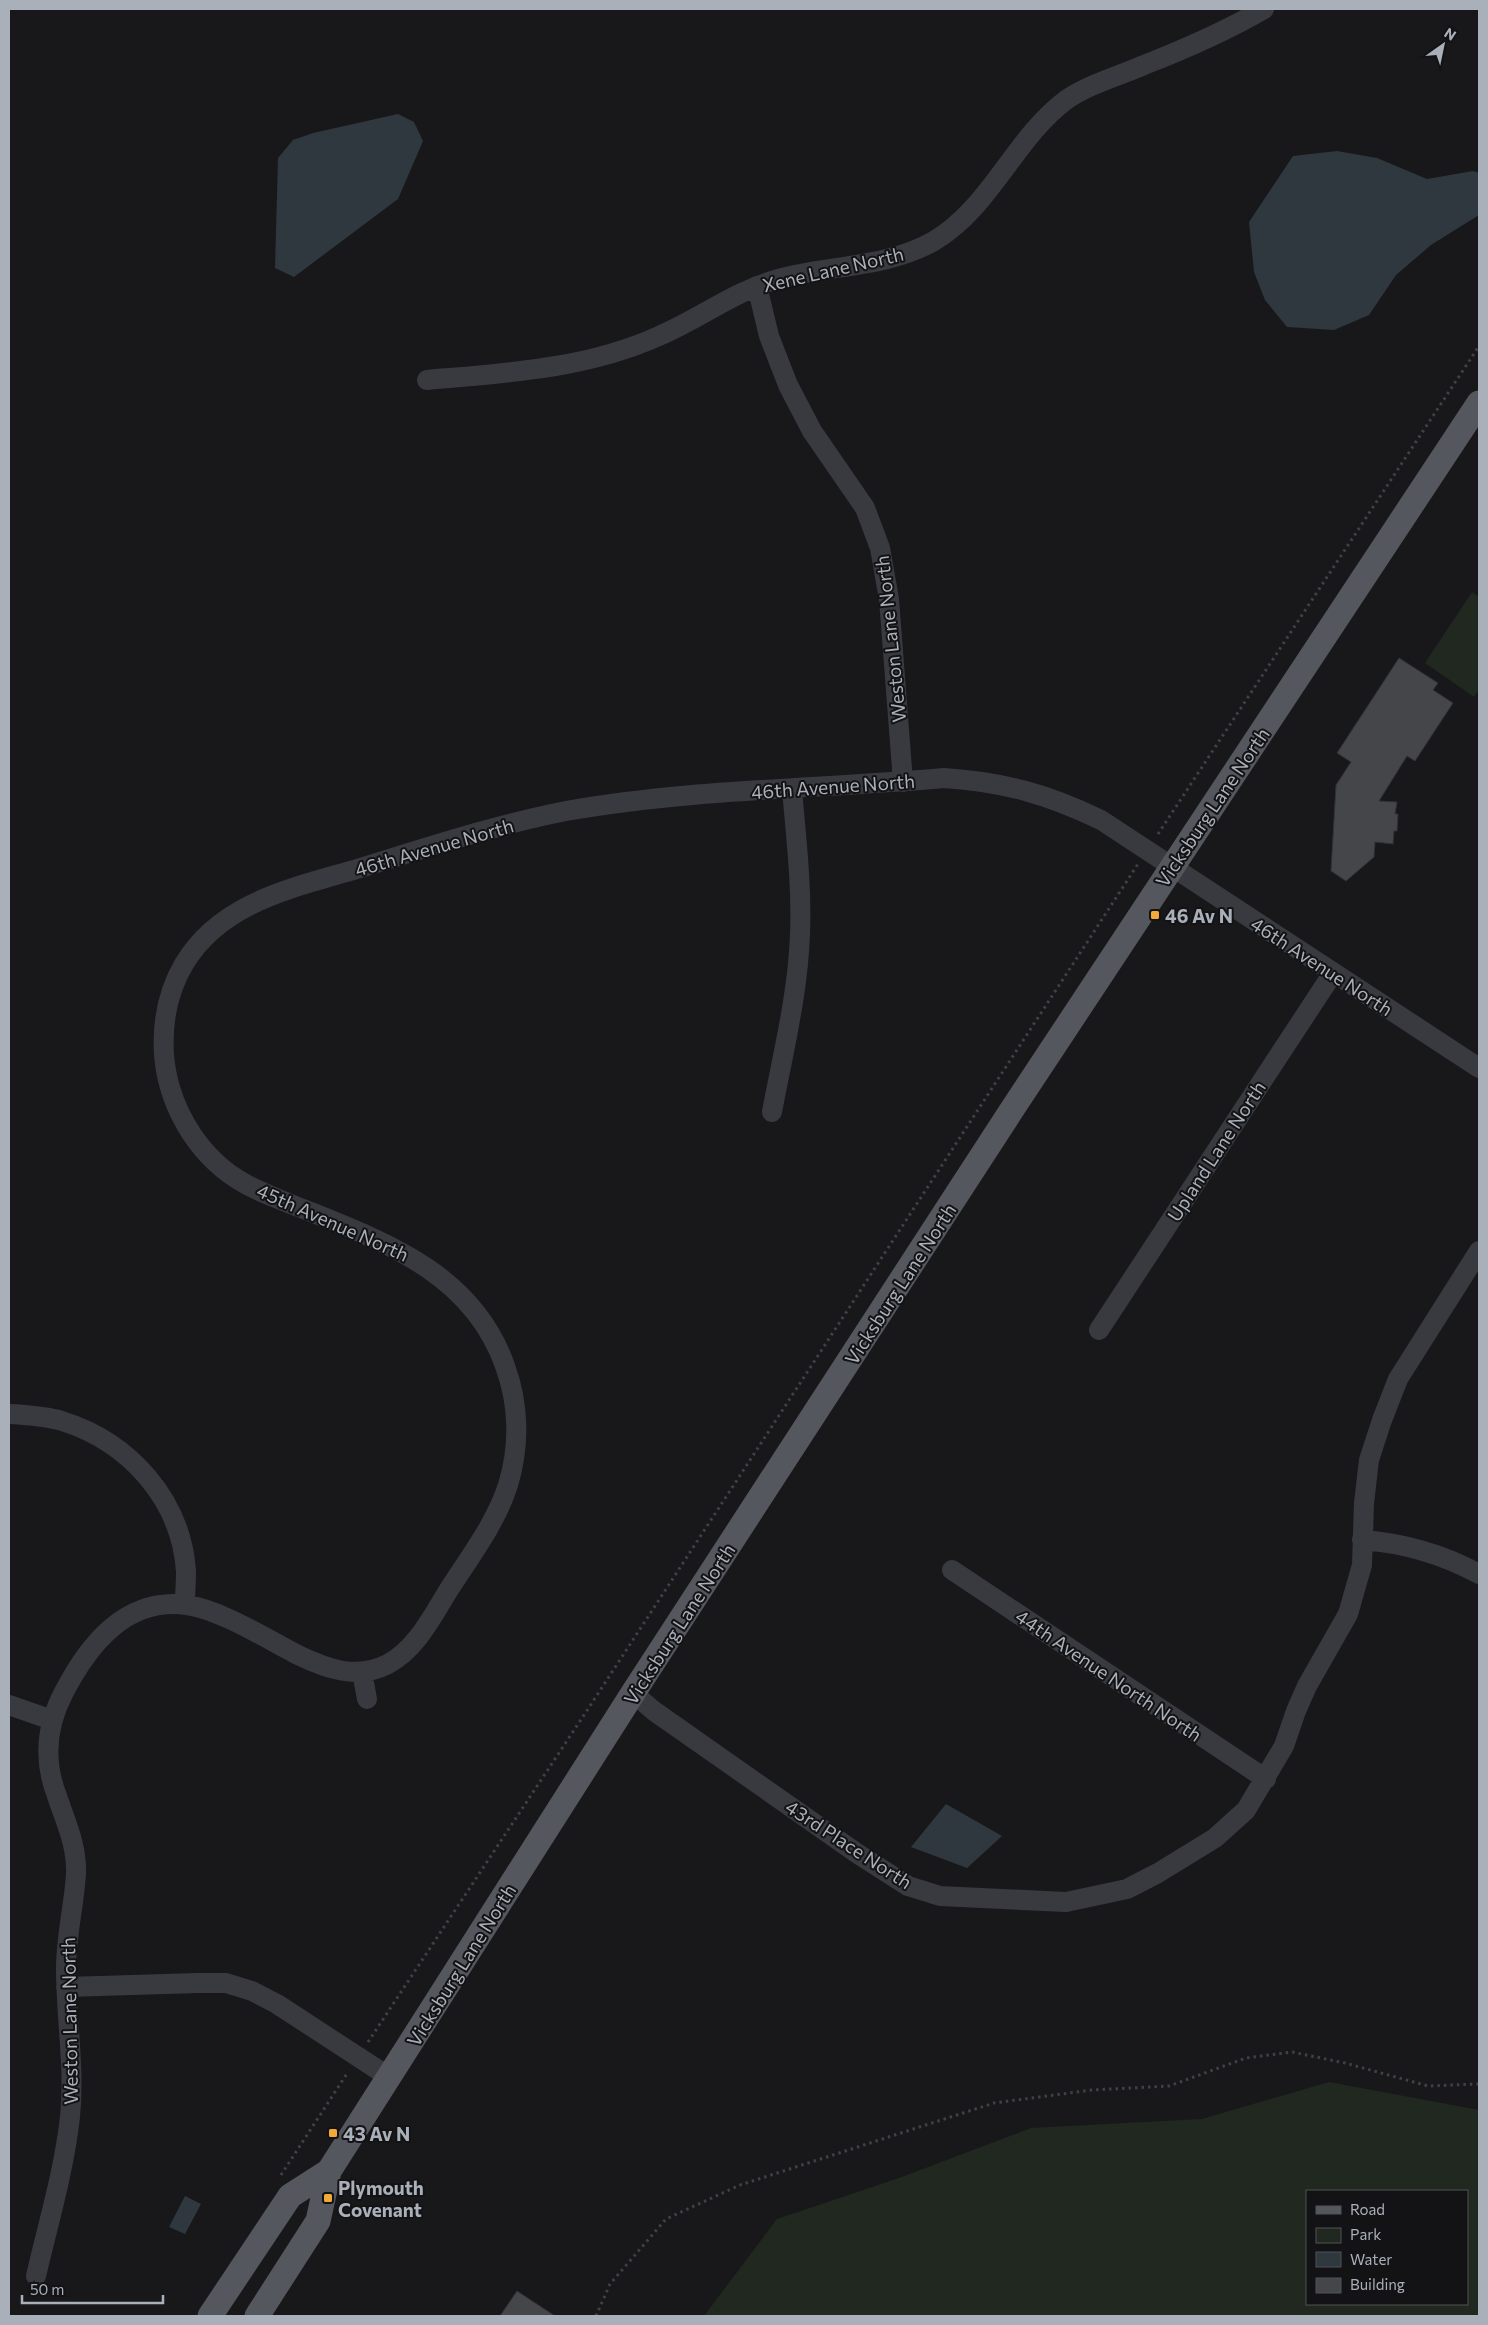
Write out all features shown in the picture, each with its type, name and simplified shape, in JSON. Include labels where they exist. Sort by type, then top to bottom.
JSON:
[{"type":"main road","name":"Vicksburg Lane North","points":[[258,2316],[318,2221],[329,2171],[633,1693],[1172,868],[1479,403]]},
{"type":"main road","name":"Vicksburg Lane North","points":[[210,2316],[290,2196],[329,2171]]},
{"type":"street","name":"Xene Lane North","points":[[428,380],[573,364],[617,352],[660,336],[738,293],[757,286],[780,279],[874,262],[905,254],[934,241],[961,221],[982,198],[1028,136],[1068,99],[1232,17],[1264,9]]},
{"type":"street","name":"Weston Lane North","points":[[757,286],[769,336],[788,385],[812,431],[865,508],[880,548],[889,599],[903,782]]},
{"type":"street","name":"46th Avenue North","points":[[168,1000],[182,967],[202,938],[233,913],[268,896],[482,831],[565,812],[650,799],[944,778],[985,781],[1026,790],[1064,802],[1093,817],[1479,1068]]},
{"type":"street","points":[[772,1112],[795,996],[800,934],[799,871],[792,789]]},
{"type":"street","name":"Upland Lane North","points":[[1099,1330],[1333,973]]},
{"type":"street","name":"45th Avenue North","points":[[168,1000],[163,1033],[165,1067],[173,1099],[188,1128],[209,1155],[235,1178],[265,1193],[400,1250],[428,1268],[455,1289],[494,1336],[508,1372],[516,1412],[515,1451],[507,1489],[489,1526]]},
{"type":"street","name":"43rd Place North","points":[[633,1693],[654,1711],[858,1854],[908,1886],[940,1896],[1066,1902],[1127,1889],[1158,1873],[1215,1838],[1246,1810],[1284,1746],[1307,1686],[1348,1614],[1362,1565],[1362,1540],[1369,1460],[1398,1379],[1479,1251]]},
{"type":"street","points":[[9,1414],[61,1421],[93,1433],[122,1450],[146,1475],[166,1504],[179,1536],[186,1570],[185,1605]]},
{"type":"street","name":"Weston Lane North","points":[[36,2276],[64,2156],[70,2119],[72,2081],[66,1987],[67,1933],[76,1879],[76,1852],[69,1825],[49,1774],[47,1746],[52,1720],[63,1694],[89,1651],[107,1629],[132,1612],[161,1605],[185,1605],[217,1615],[317,1664],[340,1672],[362,1672],[387,1665],[405,1652],[421,1634],[489,1526]]},
{"type":"street","points":[[1362,1540],[1385,1542],[1424,1550],[1479,1574]]},
{"type":"street","name":"44th Avenue North North","points":[[952,1570],[1266,1779]]},
{"type":"street","points":[[362,1672],[367,1699]]},
{"type":"street","points":[[9,1705],[52,1720]]},
{"type":"street","points":[[66,1987],[226,1983],[252,1990],[277,2004],[389,2077]]},
{"type":"path","points":[[278,2179],[606,1682],[1146,851],[1479,346]]},
{"type":"path","points":[[596,2316],[610,2284],[666,2219],[740,2185],[994,2103],[1092,2090],[1169,2086],[1246,2058],[1292,2052],[1346,2063],[1428,2086],[1479,2084]]},
{"type":"green space","points":[[1472,592],[1479,597],[1479,689],[1474,697],[1425,663]]},
{"type":"green space","points":[[1329,2082],[1479,2110],[1479,2316],[704,2316],[777,2219],[899,2178],[1031,2128],[1202,2119]]},
{"type":"water","points":[[398,114],[414,122],[423,141],[398,199],[294,277],[275,268],[278,158],[293,140],[313,133]]},
{"type":"water","points":[[1337,151],[1377,158],[1427,179],[1473,171],[1479,173],[1479,215],[1431,245],[1396,275],[1369,315],[1334,330],[1287,327],[1265,300],[1254,272],[1249,222],[1293,156]]},
{"type":"water","points":[[946,1804],[1002,1836],[967,1868],[911,1847]]},
{"type":"water","points":[[185,2196],[201,2204],[185,2234],[169,2227]]},
{"type":"building","points":[[1399,658],[1438,683],[1433,690],[1453,703],[1415,761],[1407,756],[1379,801],[1397,802],[1395,814],[1398,814],[1397,831],[1394,831],[1393,844],[1375,842],[1374,857],[1346,881],[1331,871],[1336,785],[1351,762],[1337,753]]},
{"type":"building","points":[[517,2291],[555,2316],[500,2316]]},
{"type":"place","name":"46 Av N","points":[[1155,915]]},
{"type":"place","name":"43 Av N","points":[[333,2133]]},
{"type":"place","name":"Plymouth Covenant","points":[[328,2198]]}]
